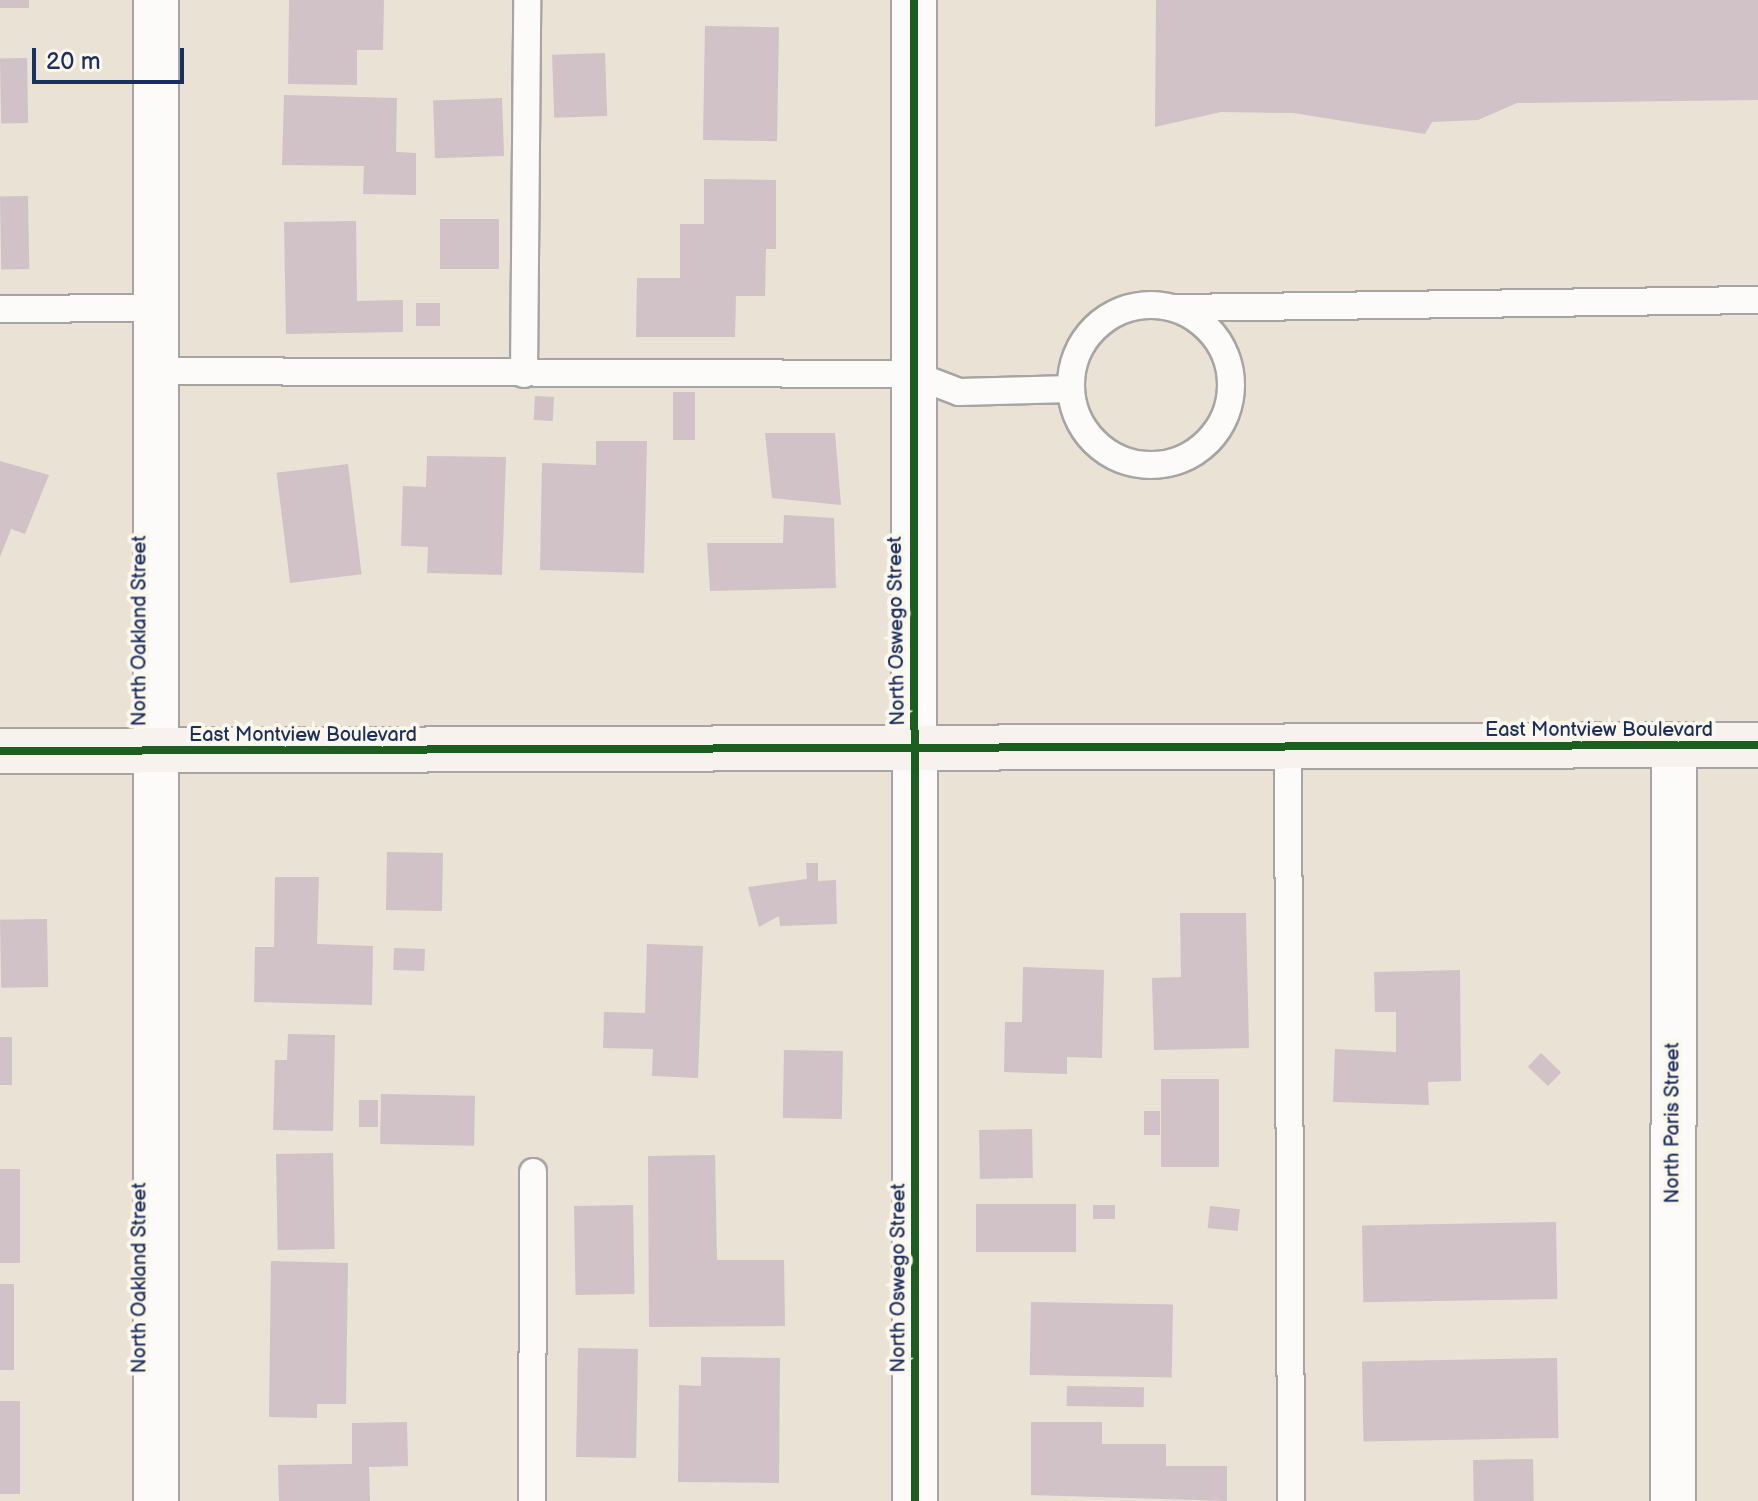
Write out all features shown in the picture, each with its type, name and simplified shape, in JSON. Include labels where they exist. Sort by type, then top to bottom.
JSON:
[{"type":"main road","name":"East Montview Boulevard","points":[[0,751],[915,752],[1758,745]]},
{"type":"street","name":"North Oakland Street","points":[[156,0],[156,1501]]},
{"type":"street","name":"North Oswego Street","points":[[914,0],[915,1501]]},
{"type":"street","name":"North Paris Street","points":[[1673,1501],[1674,746]]},
{"type":"lane","points":[[524,374],[527,0]]},
{"type":"lane","points":[[1176,308],[1217,337],[1232,387],[1227,413],[1192,454],[1166,464],[1113,456],[1091,439],[1071,389],[1084,340],[1102,321],[1150,304],[1176,308],[1758,300]]},
{"type":"lane","points":[[0,309],[156,308]]},
{"type":"lane","points":[[156,371],[912,374],[959,392],[1071,389]]},
{"type":"lane","points":[[1288,749],[1291,1501]]},
{"type":"lane","points":[[532,1501],[533,1172]]},
{"type":"building","points":[[0,0],[29,0],[29,8],[0,8]]},
{"type":"building","points":[[289,0],[384,0],[383,50],[357,50],[357,85],[288,84]]},
{"type":"building","points":[[1156,0],[1758,0],[1758,100],[1517,103],[1478,120],[1432,122],[1425,134],[1293,113],[1221,112],[1155,127]]},
{"type":"building","points":[[705,26],[779,27],[777,141],[703,140]]},
{"type":"building","points":[[605,53],[607,116],[554,118],[552,55]]},
{"type":"building","points":[[0,58],[27,58],[28,123],[1,123]]},
{"type":"building","points":[[284,95],[397,98],[396,152],[416,153],[416,195],[363,194],[364,166],[282,165]]},
{"type":"building","points":[[502,98],[504,156],[435,158],[433,100]]},
{"type":"building","points":[[704,179],[776,180],[776,249],[766,249],[765,296],[736,296],[735,337],[636,337],[637,278],[680,278],[680,224],[704,224]]},
{"type":"building","points":[[0,196],[28,196],[29,269],[1,269]]},
{"type":"building","points":[[440,219],[499,219],[499,269],[440,269]]},
{"type":"building","points":[[356,221],[357,301],[403,300],[403,332],[286,334],[284,222]]},
{"type":"building","points":[[416,303],[440,303],[440,326],[416,326]]},
{"type":"building","points":[[673,392],[695,392],[695,440],[673,440]]},
{"type":"building","points":[[535,396],[554,397],[553,421],[534,420]]},
{"type":"building","points":[[765,433],[835,433],[841,505],[772,498]]},
{"type":"building","points":[[596,441],[647,441],[644,573],[540,570],[542,463],[596,465]]},
{"type":"building","points":[[427,456],[506,457],[502,575],[427,573],[428,547],[401,546],[403,486],[426,487]]},
{"type":"building","points":[[0,461],[49,475],[25,534],[11,529],[0,557]]},
{"type":"building","points":[[348,464],[362,574],[290,583],[277,473]]},
{"type":"building","points":[[784,515],[834,518],[836,588],[710,591],[707,543],[783,543]]},
{"type":"building","points":[[387,852],[443,853],[442,911],[386,910]]},
{"type":"building","points":[[806,863],[818,863],[818,881],[836,880],[837,924],[780,926],[779,916],[759,927],[748,887],[807,879]]},
{"type":"building","points":[[275,877],[319,877],[317,944],[373,946],[372,1005],[254,1002],[255,947],[274,947]]},
{"type":"building","points":[[1180,913],[1246,913],[1249,1048],[1154,1050],[1152,978],[1181,977]]},
{"type":"building","points":[[47,919],[48,987],[1,988],[0,920]]},
{"type":"building","points":[[647,944],[703,946],[698,1078],[652,1076],[653,1049],[603,1048],[604,1012],[645,1013]]},
{"type":"building","points":[[394,948],[425,949],[424,971],[393,970]]},
{"type":"building","points":[[1023,967],[1104,970],[1102,1058],[1067,1057],[1067,1074],[1004,1072],[1005,1022],[1022,1022]]},
{"type":"building","points":[[1460,970],[1461,1081],[1428,1082],[1429,1105],[1333,1102],[1335,1049],[1396,1052],[1396,1012],[1375,1012],[1374,972]]},
{"type":"building","points":[[288,1034],[335,1035],[333,1131],[273,1130],[275,1060],[287,1060]]},
{"type":"building","points":[[0,1037],[12,1037],[12,1085],[0,1085]]},
{"type":"building","points":[[784,1050],[843,1051],[842,1119],[783,1118]]},
{"type":"building","points":[[1541,1053],[1561,1072],[1548,1086],[1528,1067]]},
{"type":"building","points":[[1161,1079],[1219,1079],[1219,1167],[1161,1167]]},
{"type":"building","points":[[381,1094],[475,1096],[474,1146],[380,1144]]},
{"type":"building","points":[[359,1100],[378,1100],[378,1127],[359,1127]]},
{"type":"building","points":[[1144,1111],[1160,1111],[1160,1135],[1144,1135]]},
{"type":"building","points":[[1032,1129],[1033,1178],[980,1179],[979,1130]]},
{"type":"building","points":[[333,1153],[335,1249],[278,1250],[276,1154]]},
{"type":"building","points":[[715,1155],[717,1260],[784,1260],[785,1326],[649,1327],[648,1156]]},
{"type":"building","points":[[0,1169],[20,1169],[20,1263],[0,1263]]},
{"type":"building","points":[[976,1204],[1076,1204],[1076,1252],[976,1252]]},
{"type":"building","points":[[633,1205],[635,1294],[576,1295],[574,1206]]},
{"type":"building","points":[[1093,1205],[1115,1205],[1115,1219],[1093,1219]]},
{"type":"building","points":[[1210,1206],[1240,1209],[1238,1231],[1208,1228]]},
{"type":"building","points":[[1556,1222],[1557,1299],[1363,1302],[1362,1225]]},
{"type":"building","points":[[271,1261],[348,1263],[346,1404],[317,1404],[317,1418],[269,1417]]},
{"type":"building","points":[[0,1284],[14,1284],[14,1370],[0,1370]]},
{"type":"building","points":[[1031,1302],[1173,1304],[1172,1377],[1030,1375]]},
{"type":"building","points":[[578,1348],[638,1349],[636,1458],[576,1457]]},
{"type":"building","points":[[701,1357],[780,1358],[779,1483],[678,1482],[679,1385],[701,1386]]},
{"type":"building","points":[[1557,1358],[1558,1438],[1363,1441],[1362,1361]]},
{"type":"building","points":[[1067,1386],[1144,1387],[1144,1407],[1067,1406]]},
{"type":"building","points":[[0,1401],[20,1401],[20,1494],[0,1494]]},
{"type":"building","points":[[407,1422],[408,1466],[369,1467],[370,1501],[279,1501],[278,1465],[352,1464],[352,1423]]},
{"type":"building","points":[[1031,1422],[1102,1422],[1102,1444],[1166,1444],[1166,1466],[1227,1466],[1227,1501],[1031,1495]]},
{"type":"building","points":[[1533,1459],[1534,1501],[1474,1501],[1473,1460]]},
{"type":"cycle path","points":[[914,0],[915,1501]]},
{"type":"cycle path","points":[[0,751],[1758,745]]}]
